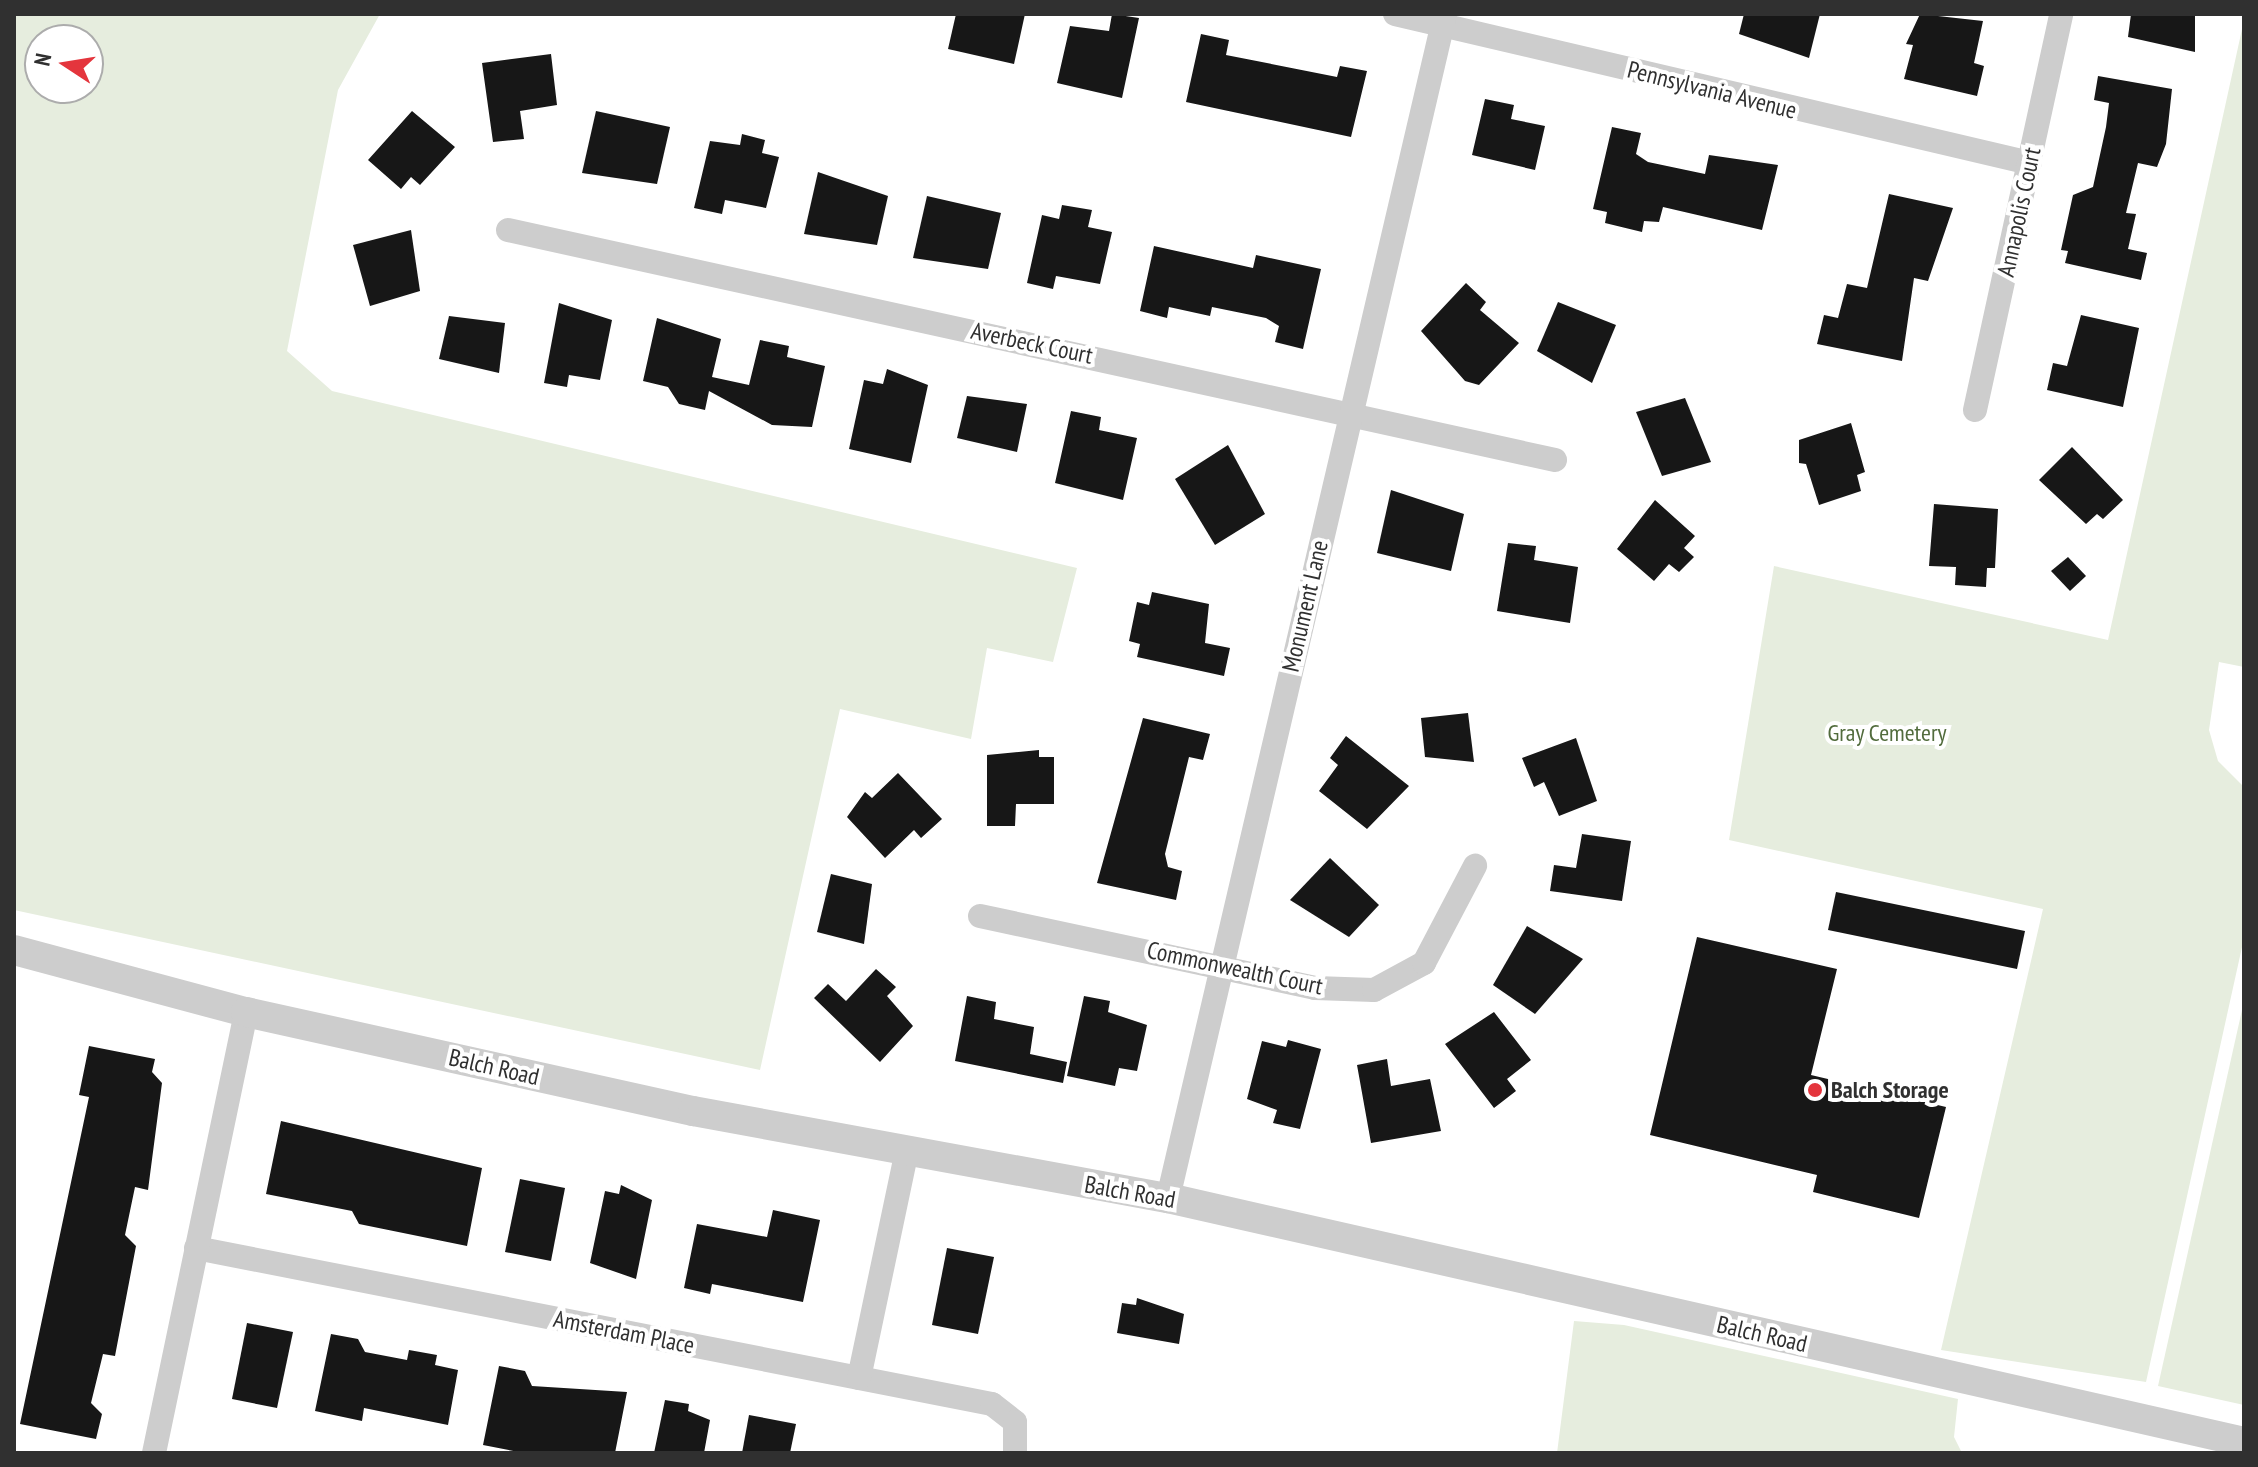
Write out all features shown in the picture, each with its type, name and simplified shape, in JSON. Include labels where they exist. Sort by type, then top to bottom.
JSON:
[{"type":"street","name":"Pennsylvania Avenue","points":[[1395,14],[1444,20],[2030,163]]},
{"type":"street","name":"Annapolis Court","points":[[1975,410],[2061,14]]},
{"type":"street","name":"Monument Lane","points":[[1168,1198],[1350,410],[1444,20]]},
{"type":"street","name":"Averbeck Court","points":[[508,230],[1350,410],[1555,460]]},
{"type":"street","name":"Commonwealth Court","points":[[980,916],[1223,964],[1315,988],[1374,990],[1424,963],[1475,866]]},
{"type":"street","name":"Balch Road","points":[[14,950],[246,1012],[906,1155],[1168,1198],[2244,1442]]},
{"type":"street","points":[[154,1453],[246,1012]]},
{"type":"street","points":[[859,1378],[906,1155]]},
{"type":"street","name":"Amsterdam Place","points":[[196,1248],[992,1404],[1015,1422],[1015,1453]]},
{"type":"green space","points":[[14,14],[380,14],[338,90],[287,351],[332,391],[1077,568],[1053,662],[987,648],[971,739],[840,709],[760,1070],[14,910]]},
{"type":"green space","name":"Gray Cemetery","points":[[2244,20],[2244,667],[2219,662],[2209,730],[2218,761],[2244,787],[2244,938],[2146,1382],[1941,1350],[2043,909],[1729,840],[1774,566],[2108,640]]},
{"type":"green space","points":[[2244,1001],[2244,1405],[2158,1386]]},
{"type":"green space","points":[[1574,1321],[1624,1325],[1958,1399],[1954,1437],[1962,1453],[1557,1453]]},
{"type":"building","points":[[956,14],[1025,14],[1014,64],[948,49]]},
{"type":"building","points":[[1112,14],[1139,18],[1122,98],[1057,83],[1070,26],[1109,31]]},
{"type":"building","points":[[1744,14],[1820,14],[1809,58],[1739,34]]},
{"type":"building","points":[[1920,14],[1983,21],[1974,63],[1984,66],[1977,96],[1904,79],[1913,45],[1906,44]]},
{"type":"building","points":[[2131,14],[2195,14],[2195,52],[2128,37]]},
{"type":"building","points":[[1201,34],[1229,40],[1226,55],[1337,77],[1340,66],[1367,71],[1351,137],[1186,102]]},
{"type":"building","points":[[551,54],[557,105],[520,111],[524,139],[493,142],[482,63]]},
{"type":"building","points":[[2098,76],[2172,89],[2166,144],[2157,167],[2138,163],[2126,213],[2136,214],[2128,249],[2147,253],[2141,280],[2065,263],[2068,251],[2061,250],[2073,195],[2093,187],[2106,127],[2109,103],[2094,100]]},
{"type":"building","points":[[1485,99],[1514,105],[1511,119],[1545,126],[1535,170],[1472,155]]},
{"type":"building","points":[[412,111],[455,147],[420,185],[411,177],[401,189],[368,160]]},
{"type":"building","points":[[596,111],[670,127],[657,184],[582,173]]},
{"type":"building","points":[[1612,127],[1641,133],[1636,154],[1648,162],[1705,174],[1709,155],[1778,165],[1762,230],[1663,207],[1659,222],[1644,221],[1642,232],[1605,223],[1607,212],[1593,209]]},
{"type":"building","points":[[742,134],[765,140],[762,153],[779,157],[766,208],[725,200],[722,214],[694,208],[710,141],[740,145]]},
{"type":"building","points":[[818,172],[888,196],[877,245],[804,234]]},
{"type":"building","points":[[1889,194],[1953,208],[1928,281],[1914,278],[1902,361],[1817,344],[1824,315],[1838,318],[1847,284],[1867,288]]},
{"type":"building","points":[[927,196],[1001,213],[988,269],[913,258]]},
{"type":"building","points":[[1062,205],[1092,210],[1088,227],[1112,232],[1100,284],[1056,276],[1053,289],[1027,283],[1042,215],[1059,219]]},
{"type":"building","points":[[411,230],[420,291],[370,306],[353,245]]},
{"type":"building","points":[[1154,246],[1253,268],[1256,255],[1321,269],[1303,349],[1275,342],[1279,326],[1266,318],[1212,307],[1210,316],[1169,307],[1167,318],[1140,311]]},
{"type":"building","points":[[1466,283],[1486,302],[1480,310],[1519,343],[1479,385],[1465,381],[1421,331]]},
{"type":"building","points":[[1558,302],[1616,325],[1592,383],[1537,351]]},
{"type":"building","points":[[559,303],[612,320],[600,380],[569,375],[567,387],[544,383]]},
{"type":"building","points":[[2081,315],[2139,328],[2123,407],[2047,390],[2053,363],[2067,366]]},
{"type":"building","points":[[449,316],[505,323],[499,373],[439,359]]},
{"type":"building","points":[[657,318],[721,339],[712,377],[749,385],[760,340],[789,346],[787,357],[825,366],[812,427],[772,425],[709,391],[705,410],[679,404],[668,387],[643,381]]},
{"type":"building","points":[[887,369],[928,385],[911,463],[849,449],[864,380],[883,384]]},
{"type":"building","points":[[967,396],[1027,404],[1017,452],[957,438]]},
{"type":"building","points":[[1685,398],[1711,462],[1662,476],[1636,412]]},
{"type":"building","points":[[1071,411],[1101,417],[1099,430],[1137,438],[1123,500],[1055,483]]},
{"type":"building","points":[[1851,423],[1865,472],[1857,475],[1861,491],[1819,505],[1806,464],[1799,463],[1799,440]]},
{"type":"building","points":[[1228,445],[1265,514],[1215,545],[1175,479]]},
{"type":"building","points":[[2072,447],[2123,500],[2103,519],[2097,514],[2086,524],[2039,480]]},
{"type":"building","points":[[1391,490],[1464,514],[1451,571],[1377,553]]},
{"type":"building","points":[[1655,500],[1695,536],[1684,548],[1694,557],[1679,572],[1669,564],[1654,581],[1617,549]]},
{"type":"building","points":[[1934,504],[1998,509],[1995,568],[1987,568],[1986,587],[1955,585],[1956,567],[1929,566]]},
{"type":"building","points":[[1508,543],[1536,546],[1534,560],[1578,567],[1570,623],[1497,611]]},
{"type":"building","points":[[2068,557],[2086,576],[2070,591],[2051,571]]},
{"type":"building","points":[[1152,592],[1209,604],[1205,643],[1230,648],[1224,676],[1137,657],[1140,644],[1129,641],[1137,602],[1149,605]]},
{"type":"building","points":[[1468,713],[1474,762],[1425,757],[1421,718]]},
{"type":"building","points":[[1143,718],[1210,734],[1203,760],[1189,757],[1165,854],[1168,867],[1182,871],[1176,900],[1097,883]]},
{"type":"building","points":[[1346,736],[1409,786],[1367,829],[1319,791],[1338,765],[1330,758]]},
{"type":"building","points":[[1576,738],[1597,801],[1559,816],[1544,782],[1534,787],[1522,758]]},
{"type":"building","points":[[1039,750],[1039,757],[1054,757],[1054,804],[1016,804],[1015,826],[987,826],[987,755]]},
{"type":"building","points":[[898,773],[942,819],[921,838],[914,830],[885,858],[847,817],[865,792],[872,798]]},
{"type":"building","points":[[1582,834],[1631,841],[1622,901],[1550,891],[1554,865],[1576,868]]},
{"type":"building","points":[[1330,858],[1379,905],[1349,937],[1290,900]]},
{"type":"building","points":[[831,874],[872,884],[864,944],[817,932]]},
{"type":"building","points":[[1836,892],[2025,931],[2017,969],[1828,930]]},
{"type":"building","points":[[1527,926],[1583,959],[1535,1014],[1493,985]]},
{"type":"building","points":[[1697,937],[1837,969],[1811,1075],[1946,1107],[1919,1218],[1813,1192],[1817,1175],[1650,1135]]},
{"type":"building","points":[[876,969],[896,987],[887,996],[913,1026],[880,1062],[814,998],[828,984],[846,1001]]},
{"type":"building","points":[[967,996],[996,1002],[994,1019],[1034,1027],[1030,1054],[1067,1062],[1063,1083],[955,1061]]},
{"type":"building","points":[[1084,996],[1110,1001],[1108,1012],[1147,1025],[1137,1071],[1119,1068],[1115,1086],[1067,1076]]},
{"type":"building","points":[[1494,1012],[1531,1060],[1507,1079],[1516,1091],[1494,1108],[1445,1044]]},
{"type":"building","points":[[1288,1040],[1321,1049],[1300,1129],[1273,1123],[1277,1110],[1247,1099],[1262,1041],[1286,1047]]},
{"type":"building","points":[[89,1046],[155,1059],[152,1072],[162,1083],[148,1190],[135,1187],[125,1235],[136,1246],[115,1356],[103,1354],[91,1403],[102,1414],[96,1439],[20,1424],[89,1097],[79,1095]]},
{"type":"building","points":[[1387,1059],[1391,1086],[1430,1079],[1441,1131],[1371,1143],[1357,1065]]},
{"type":"building","points":[[281,1121],[482,1168],[467,1246],[359,1224],[352,1211],[266,1194]]},
{"type":"building","points":[[520,1179],[565,1188],[551,1261],[505,1252]]},
{"type":"building","points":[[621,1185],[652,1200],[636,1279],[590,1263],[605,1191],[619,1194]]},
{"type":"building","points":[[773,1210],[820,1220],[803,1302],[712,1284],[710,1294],[684,1288],[697,1224],[767,1237]]},
{"type":"building","points":[[947,1248],[994,1257],[978,1334],[932,1325]]},
{"type":"building","points":[[1137,1298],[1184,1314],[1179,1344],[1117,1333],[1122,1303],[1136,1305]]},
{"type":"building","points":[[247,1323],[293,1332],[277,1408],[232,1399]]},
{"type":"building","points":[[331,1334],[358,1339],[365,1352],[407,1360],[409,1350],[437,1355],[435,1365],[458,1370],[448,1425],[364,1408],[362,1421],[315,1411]]},
{"type":"building","points":[[499,1366],[525,1371],[532,1386],[627,1392],[615,1453],[524,1453],[483,1445]]},
{"type":"building","points":[[665,1400],[689,1404],[688,1411],[710,1420],[704,1453],[654,1453]]},
{"type":"building","points":[[749,1415],[796,1424],[790,1453],[742,1453]]},
{"type":"place","name":"Balch Storage","points":[[1815,1090]]}]
